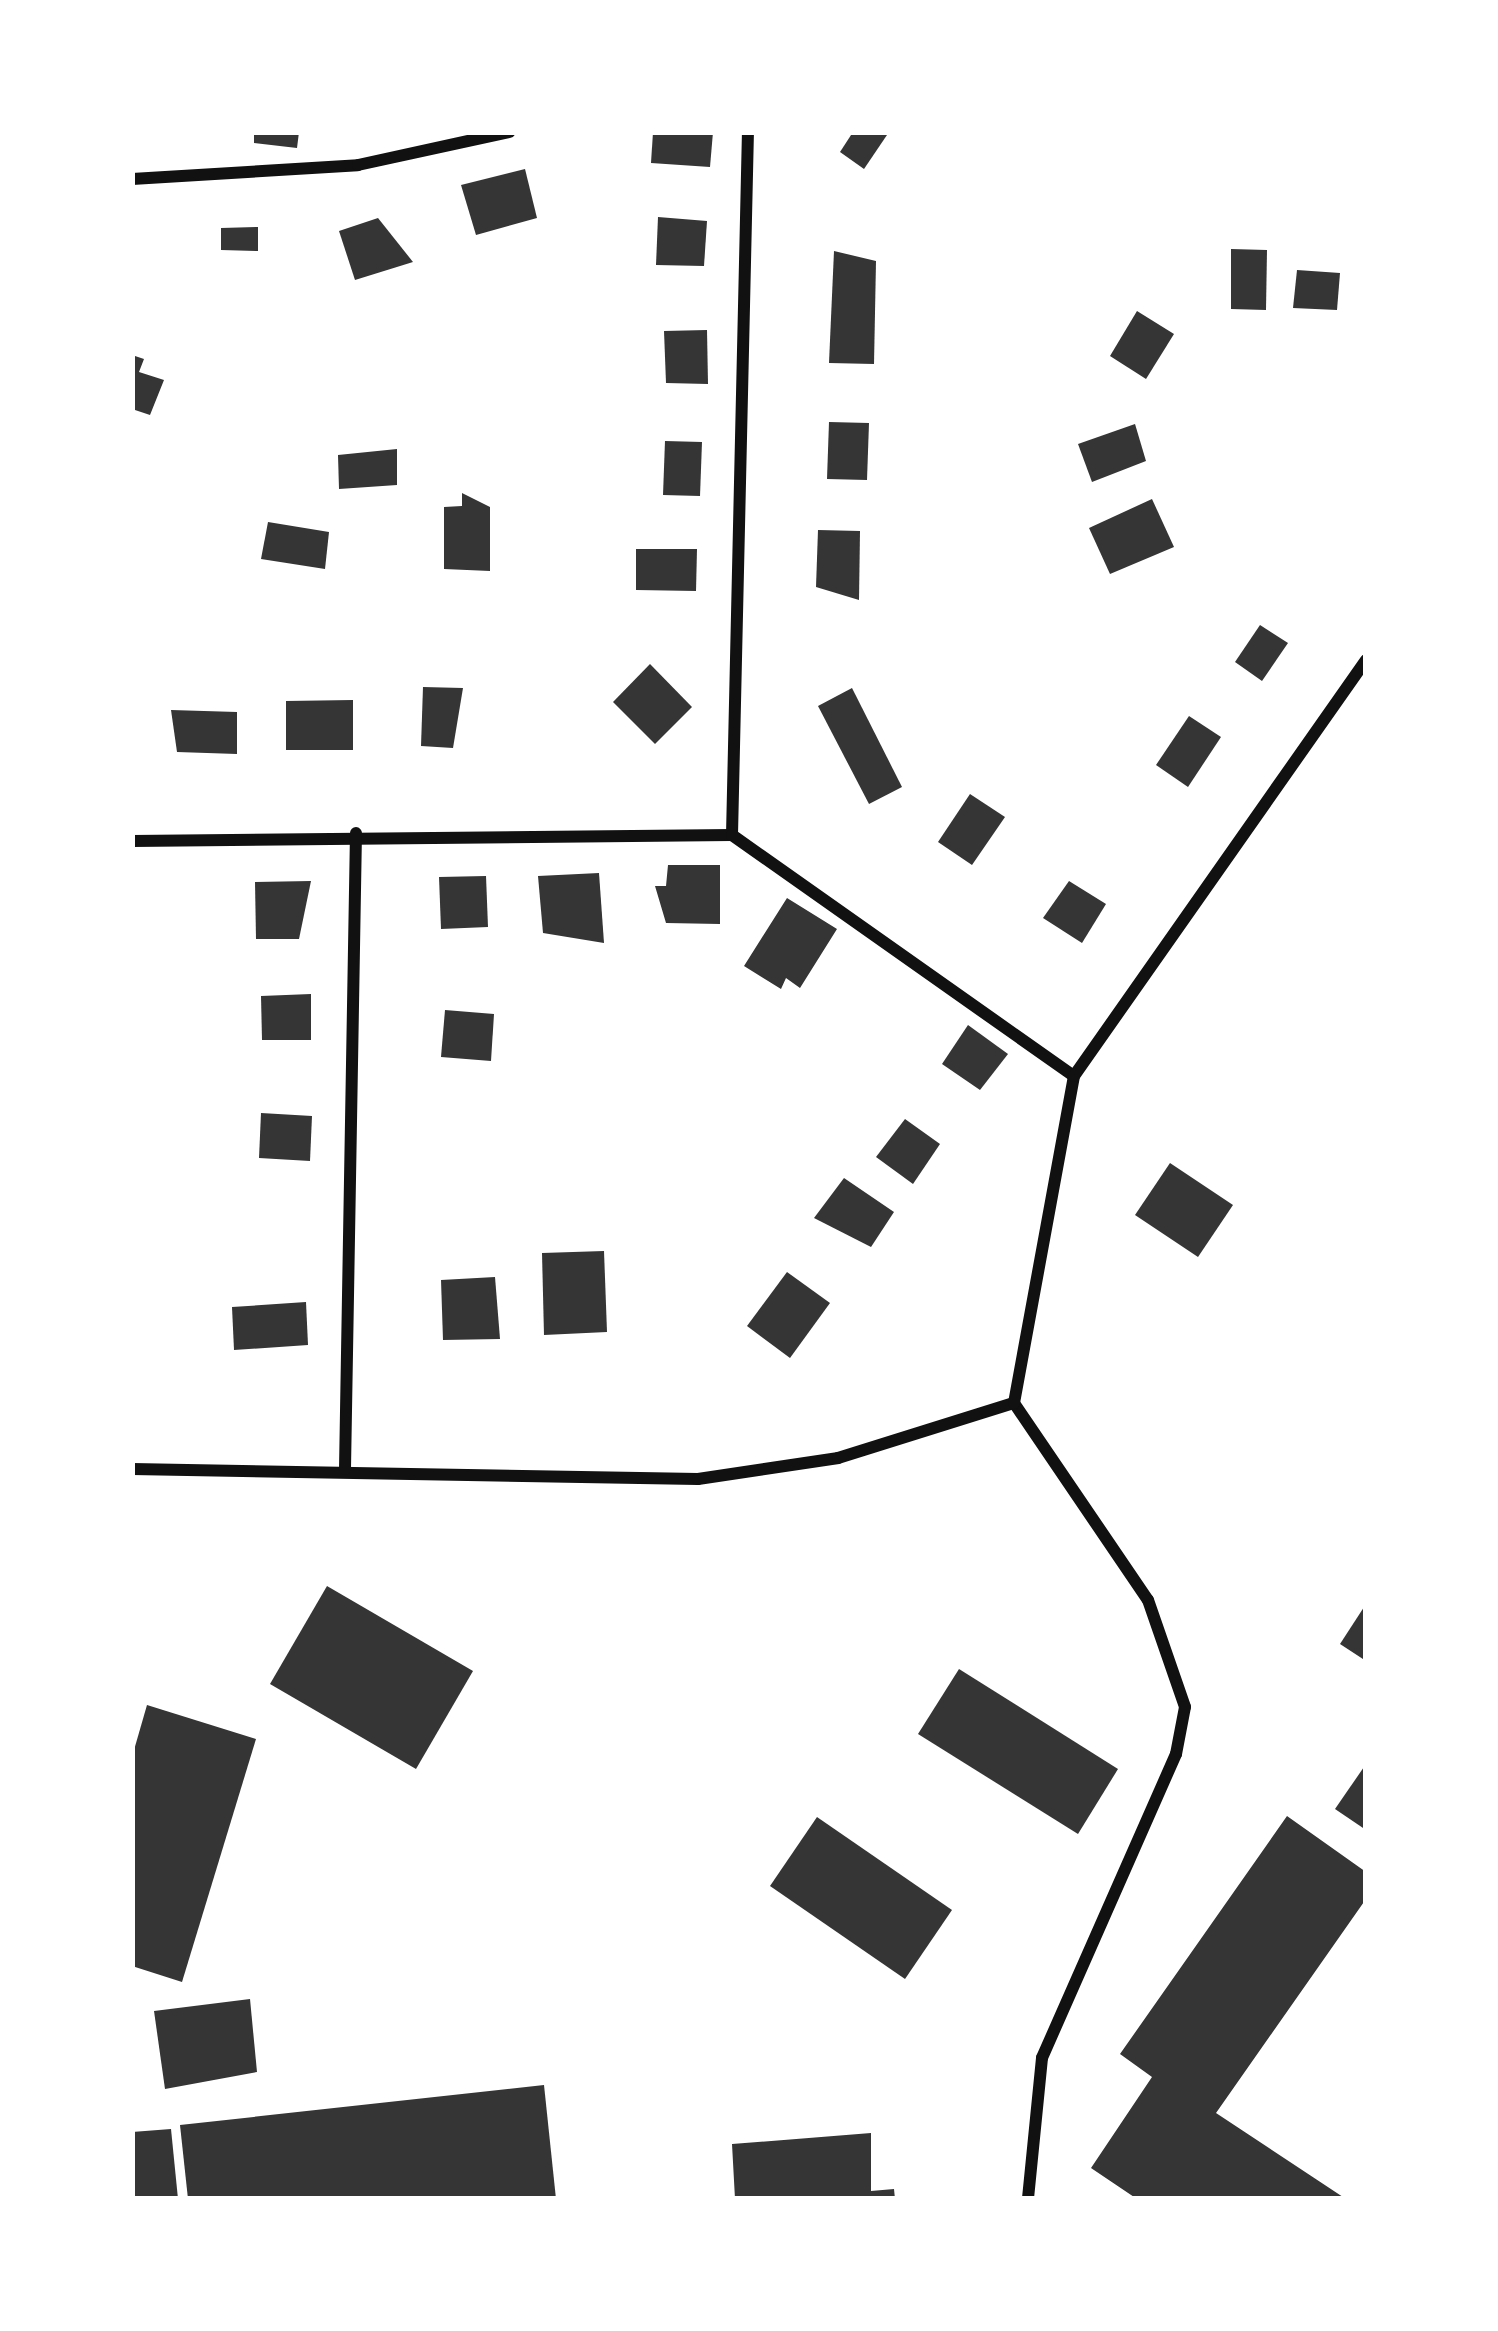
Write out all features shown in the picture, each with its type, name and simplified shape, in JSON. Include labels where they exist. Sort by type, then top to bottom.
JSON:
[{"type":"street","points":[[132,179],[358,165],[509,132]]},
{"type":"street","points":[[732,835],[748,132]]},
{"type":"street","points":[[1028,2199],[1042,2058],[1176,1754],[1185,1707],[1148,1600],[1014,1403],[1074,1076],[1366,660]]},
{"type":"street","points":[[345,1469],[356,833]]},
{"type":"street","points":[[132,842],[356,833],[732,835],[1074,1076]]},
{"type":"street","points":[[132,1469],[698,1478],[838,1459],[1014,1403]]},
{"type":"building","points":[[254,132],[299,132],[297,148],[254,143]]},
{"type":"building","points":[[653,132],[713,132],[710,167],[651,163]]},
{"type":"building","points":[[853,132],[889,132],[864,169],[840,152]]},
{"type":"building","points":[[525,169],[537,218],[476,235],[461,185]]},
{"type":"building","points":[[658,217],[707,221],[704,266],[656,265]]},
{"type":"building","points":[[378,218],[413,262],[355,280],[339,231]]},
{"type":"building","points":[[258,227],[258,251],[221,250],[221,228]]},
{"type":"building","points":[[1231,249],[1267,250],[1266,310],[1231,309]]},
{"type":"building","points":[[834,251],[876,261],[874,364],[829,363]]},
{"type":"building","points":[[1297,270],[1340,273],[1337,310],[1293,308]]},
{"type":"building","points":[[1137,311],[1174,334],[1146,379],[1110,356]]},
{"type":"building","points":[[707,330],[708,384],[666,383],[664,331]]},
{"type":"building","points":[[132,355],[144,359],[139,372],[164,380],[150,415],[132,409]]},
{"type":"building","points":[[829,422],[869,423],[867,480],[827,479]]},
{"type":"building","points":[[1135,424],[1146,461],[1092,482],[1078,444]]},
{"type":"building","points":[[665,441],[702,442],[700,496],[663,495]]},
{"type":"building","points":[[397,449],[397,485],[339,489],[338,455]]},
{"type":"building","points":[[462,493],[490,507],[490,571],[444,569],[444,507],[462,506]]},
{"type":"building","points":[[1152,499],[1174,547],[1110,574],[1089,528]]},
{"type":"building","points":[[268,522],[329,532],[325,569],[261,559]]},
{"type":"building","points":[[818,530],[860,531],[859,600],[816,587]]},
{"type":"building","points":[[636,549],[697,549],[696,591],[636,590]]},
{"type":"building","points":[[1260,625],[1288,643],[1262,681],[1235,662]]},
{"type":"building","points":[[650,664],[692,707],[655,744],[613,702]]},
{"type":"building","points":[[423,687],[463,688],[453,748],[421,746]]},
{"type":"building","points":[[852,688],[902,787],[869,804],[818,706]]},
{"type":"building","points":[[353,700],[353,750],[286,750],[286,701]]},
{"type":"building","points":[[171,710],[237,712],[237,754],[177,752]]},
{"type":"building","points":[[1189,716],[1221,737],[1188,787],[1156,765]]},
{"type":"building","points":[[970,794],[1005,817],[972,865],[938,842]]},
{"type":"building","points":[[668,865],[720,865],[720,924],[666,923],[655,886],[666,886]]},
{"type":"building","points":[[599,873],[604,943],[543,933],[538,876]]},
{"type":"building","points":[[486,876],[488,927],[441,929],[439,877]]},
{"type":"building","points":[[311,881],[299,939],[256,939],[255,882]]},
{"type":"building","points":[[1069,881],[1106,904],[1082,943],[1043,918]]},
{"type":"building","points":[[787,898],[837,929],[800,988],[786,978],[781,989],[744,966]]},
{"type":"building","points":[[311,994],[311,1040],[262,1040],[261,996]]},
{"type":"building","points":[[445,1010],[494,1014],[491,1061],[441,1057]]},
{"type":"building","points":[[968,1025],[1008,1054],[980,1090],[942,1064]]},
{"type":"building","points":[[261,1113],[312,1116],[310,1161],[259,1158]]},
{"type":"building","points":[[905,1119],[940,1144],[913,1184],[876,1157]]},
{"type":"building","points":[[1170,1163],[1233,1205],[1198,1257],[1135,1215]]},
{"type":"building","points":[[844,1178],[894,1212],[871,1247],[814,1218]]},
{"type":"building","points":[[604,1251],[607,1332],[544,1335],[542,1253]]},
{"type":"building","points":[[787,1272],[830,1303],[790,1358],[747,1326]]},
{"type":"building","points":[[495,1277],[500,1339],[443,1340],[441,1280]]},
{"type":"building","points":[[306,1302],[308,1345],[234,1350],[232,1307]]},
{"type":"building","points":[[327,1586],[473,1671],[416,1769],[270,1684]]},
{"type":"building","points":[[1366,1604],[1366,1661],[1340,1644]]},
{"type":"building","points":[[959,1669],[1118,1769],[1078,1834],[918,1734]]},
{"type":"building","points":[[147,1705],[256,1739],[182,1982],[132,1966],[132,1757]]},
{"type":"building","points":[[1366,1764],[1366,1830],[1335,1809]]},
{"type":"building","points":[[1287,1816],[1366,1872],[1366,1899],[1216,2113],[1346,2199],[1137,2199],[1091,2168],[1152,2077],[1120,2054]]},
{"type":"building","points":[[817,1817],[952,1910],[905,1979],[770,1886]]},
{"type":"building","points":[[250,1999],[257,2072],[165,2089],[154,2011]]},
{"type":"building","points":[[544,2085],[556,2199],[188,2199],[180,2125]]},
{"type":"building","points":[[171,2129],[178,2199],[132,2199],[132,2132]]},
{"type":"building","points":[[871,2133],[871,2191],[894,2189],[895,2199],[735,2199],[732,2144]]}]
